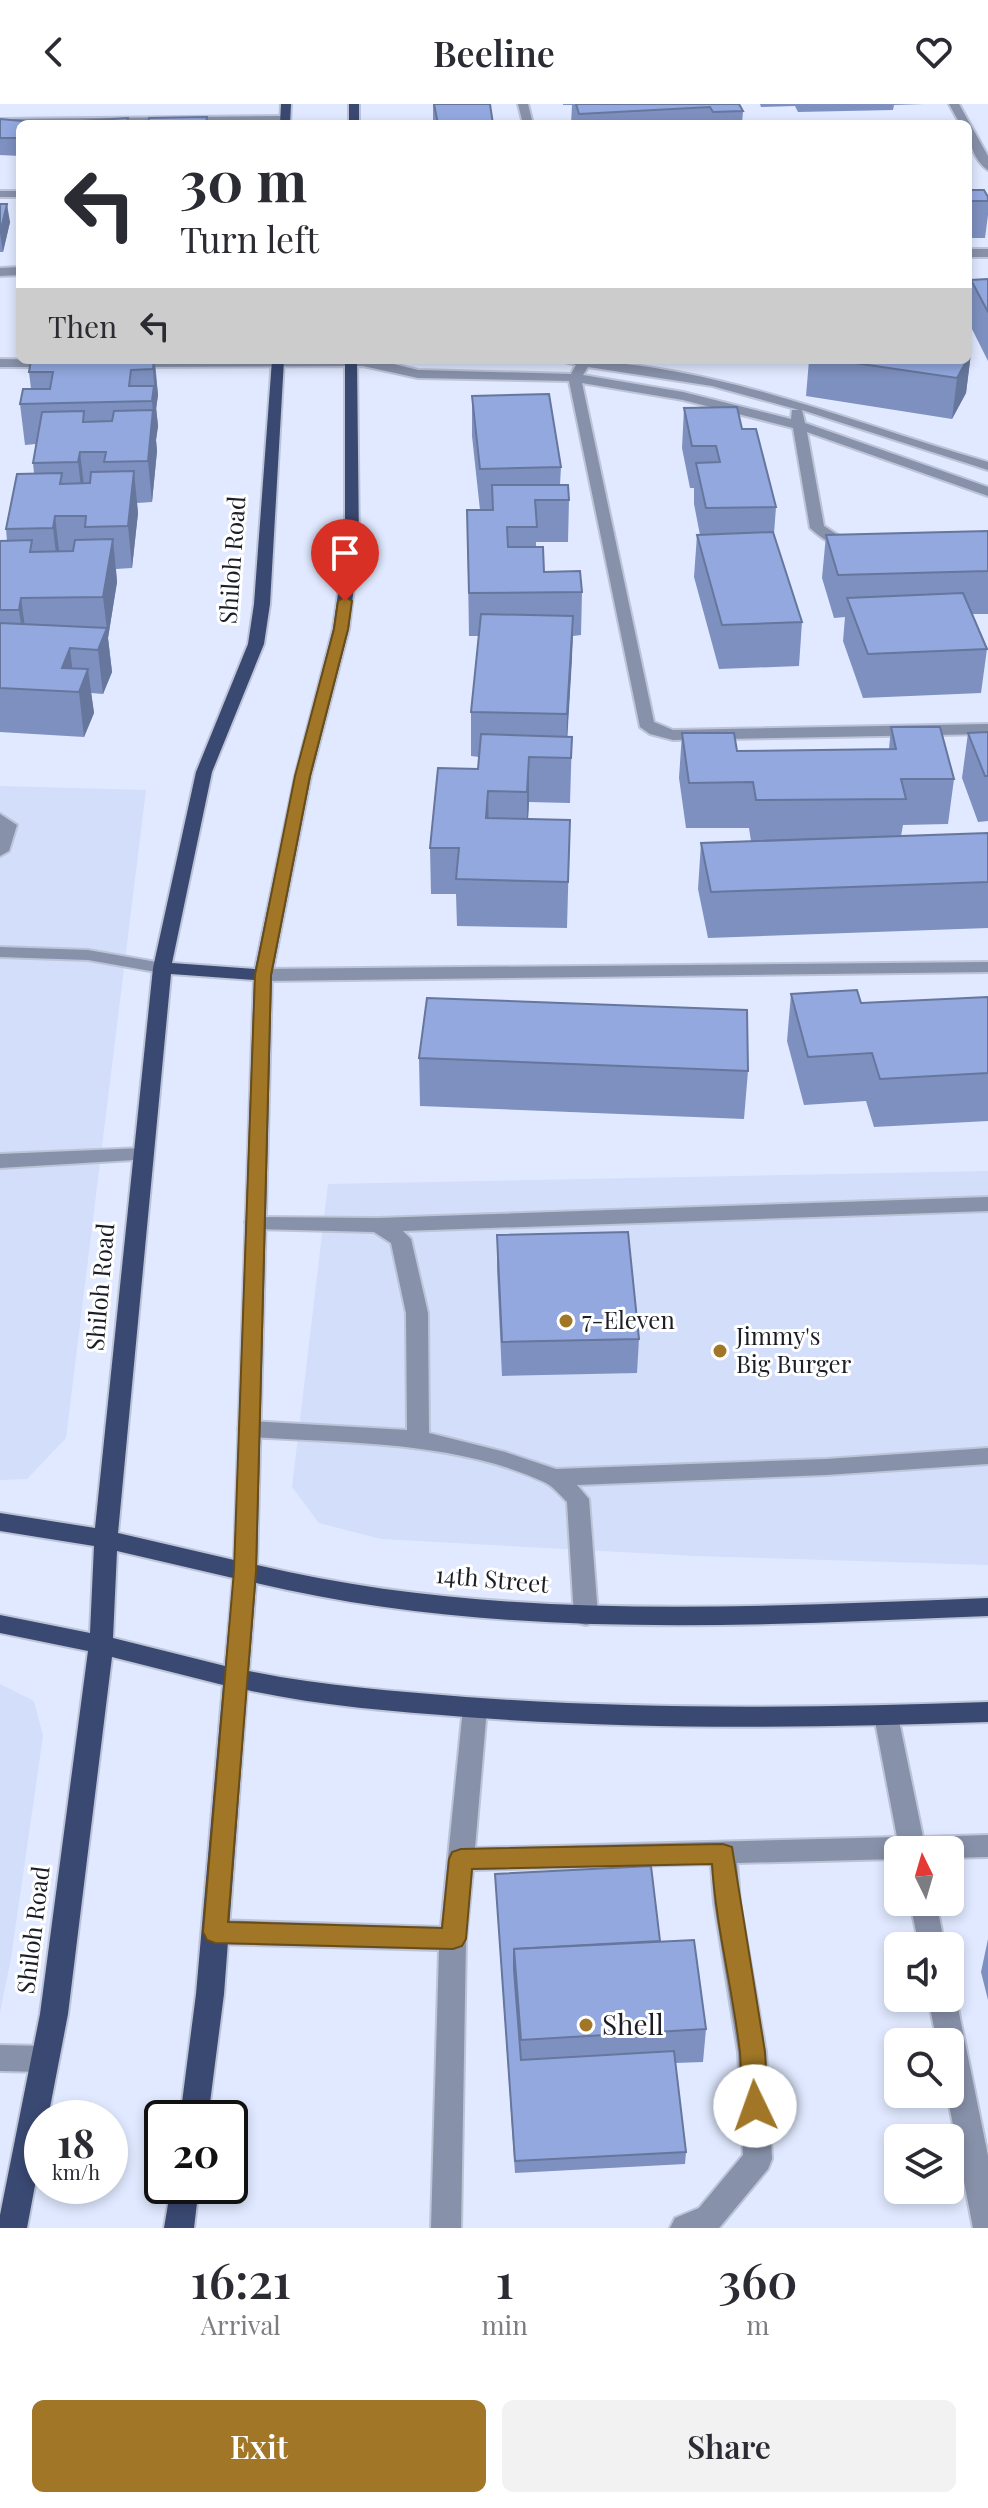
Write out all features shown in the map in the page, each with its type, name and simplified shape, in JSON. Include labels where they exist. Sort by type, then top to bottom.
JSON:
[{"type":"main road","name":"Shiloh Road","points":[[12,2228],[54,2014],[101,1645],[106,1539],[162,968],[204,772],[256,644],[262,604],[278,364]]},
{"type":"main road","points":[[196,2100],[215,1932],[245,1571],[263,975],[303,776],[341,629],[352,544],[362,364]]},
{"type":"main road","points":[[162,968],[263,975]]},
{"type":"main road","name":"14th Street","points":[[0,1522],[106,1539],[335,1593],[586,1616],[759,1616],[988,1607]]},
{"type":"main road","points":[[0,1624],[101,1645],[236,1680],[322,1695],[475,1708],[672,1717],[988,1712]]},
{"type":"main road","points":[[179,2228],[182,2204]]},
{"type":"street","points":[[974,147],[988,167]]},
{"type":"street","points":[[368,364],[396,373],[575,378],[726,404],[798,424],[988,492]]},
{"type":"street","points":[[584,364],[575,378],[646,724],[656,731],[673,735],[988,729]]},
{"type":"street","points":[[604,364],[726,385],[988,466]]},
{"type":"street","points":[[797,405],[817,528],[839,542],[860,547]]},
{"type":"street","points":[[0,819],[8,825],[0,851]]},
{"type":"street","points":[[0,952],[88,955],[162,968]]},
{"type":"street","points":[[263,975],[988,967]]},
{"type":"street","points":[[0,1161],[143,1154]]},
{"type":"street","points":[[255,1222],[378,1225],[988,1204]]},
{"type":"street","points":[[378,1225],[401,1239],[417,1313],[418,1439]]},
{"type":"street","points":[[249,1429],[418,1439],[505,1460],[555,1477],[826,1467],[988,1456]]},
{"type":"street","points":[[555,1477],[578,1499],[586,1616]]},
{"type":"street","points":[[446,2228],[453,1939],[475,1708]]},
{"type":"street","points":[[886,1716],[910,1836]]},
{"type":"street","points":[[964,1847],[988,1846]]},
{"type":"street","points":[[461,1859],[884,1850]]},
{"type":"street","points":[[685,2228],[709,2218],[758,2159],[752,2052],[727,1903],[723,1854]]},
{"type":"street","points":[[215,1932],[453,1939]]},
{"type":"street","points":[[945,2012],[988,2228]]},
{"type":"street","points":[[0,2058],[45,2059]]},
{"type":"shaded area","points":[[0,786],[146,790],[66,1438],[27,1479],[0,1480]]},
{"type":"shaded area","points":[[988,1171],[988,1565],[695,1556],[381,1539],[319,1523],[292,1487],[328,1184]]},
{"type":"shaded area","points":[[0,1684],[34,1701],[43,1736],[11,1958],[0,2013]]},
{"type":"building","points":[[434,104],[490,104],[492,120],[437,120]]},
{"type":"building","points":[[576,104],[739,104],[743,111],[713,112],[710,107],[579,114]]},
{"type":"building","points":[[207,117],[207,120],[149,118]]},
{"type":"building","points":[[0,119],[16,120],[16,138],[0,138]]},
{"type":"building","points":[[972,190],[984,190],[988,201],[972,201]]},
{"type":"building","points":[[0,204],[7,204],[0,233]]},
{"type":"building","points":[[988,279],[988,312],[972,282]]},
{"type":"building","points":[[30,364],[154,364],[153,369],[131,370],[129,386],[154,386],[152,401],[20,404],[23,389],[50,389],[53,372],[29,372]]},
{"type":"building","points":[[861,364],[965,364],[957,378]]},
{"type":"building","points":[[549,394],[561,467],[480,469],[472,396]]},
{"type":"building","points":[[737,407],[742,429],[756,429],[776,507],[706,508],[696,463],[720,462],[716,446],[692,446],[684,408]]},
{"type":"building","points":[[153,410],[148,461],[104,462],[106,452],[80,452],[78,462],[33,463],[42,412],[84,411],[83,422],[112,421],[114,411]]},
{"type":"building","points":[[134,471],[128,526],[85,527],[86,516],[55,516],[53,528],[6,529],[17,474],[62,473],[60,484],[90,483],[91,472]]},
{"type":"building","points":[[492,485],[568,485],[569,500],[535,500],[537,527],[507,527],[508,547],[543,547],[544,572],[580,571],[582,592],[469,593],[467,510],[493,510]]},
{"type":"building","points":[[988,531],[988,571],[838,575],[826,535]]},
{"type":"building","points":[[773,532],[802,622],[722,625],[697,535]]},
{"type":"building","points":[[113,539],[103,597],[21,598],[19,610],[0,610],[0,541],[32,540],[30,552],[73,551],[75,540]]},
{"type":"building","points":[[963,593],[987,649],[868,654],[847,598]]},
{"type":"building","points":[[481,614],[573,616],[567,714],[471,712]]},
{"type":"building","points":[[0,623],[107,628],[98,650],[70,648],[62,668],[88,669],[79,692],[0,688]]},
{"type":"building","points":[[891,727],[940,727],[954,779],[901,779],[906,799],[756,800],[753,782],[689,783],[682,733],[734,733],[737,751],[896,749]]},
{"type":"building","points":[[988,732],[988,776],[985,776],[968,733]]},
{"type":"building","points":[[481,734],[572,737],[571,758],[529,757],[527,792],[488,791],[486,818],[570,820],[568,882],[456,879],[459,848],[430,848],[438,768],[478,769]]},
{"type":"building","points":[[988,833],[988,882],[711,892],[701,843]]},
{"type":"building","points":[[857,990],[861,1003],[988,997],[988,1073],[880,1079],[872,1053],[808,1057],[791,994]]},
{"type":"building","points":[[427,998],[747,1010],[748,1071],[419,1058]]},
{"type":"building","name":"7-Eleven","points":[[628,1232],[639,1339],[502,1342],[497,1235]]},
{"type":"building","name":"Shell","points":[[651,1866],[660,1941],[514,1949],[521,2060],[674,2051],[686,2152],[515,2161],[495,1874]]},
{"type":"building","points":[[694,1940],[706,2029],[521,2040],[514,1949]]},
{"type":"place","name":"7-Eleven","points":[[566,1321]]},
{"type":"place","name":"Jimmy's Big Burger","points":[[720,1351]]},
{"type":"place","name":"Shell","points":[[586,2025]]},
{"type":"route","points":[[345,601],[341,629],[303,776],[263,975],[245,1571],[215,1932],[453,1939],[461,1859],[723,1854],[727,1903],[752,2052],[755,2106]]}]
